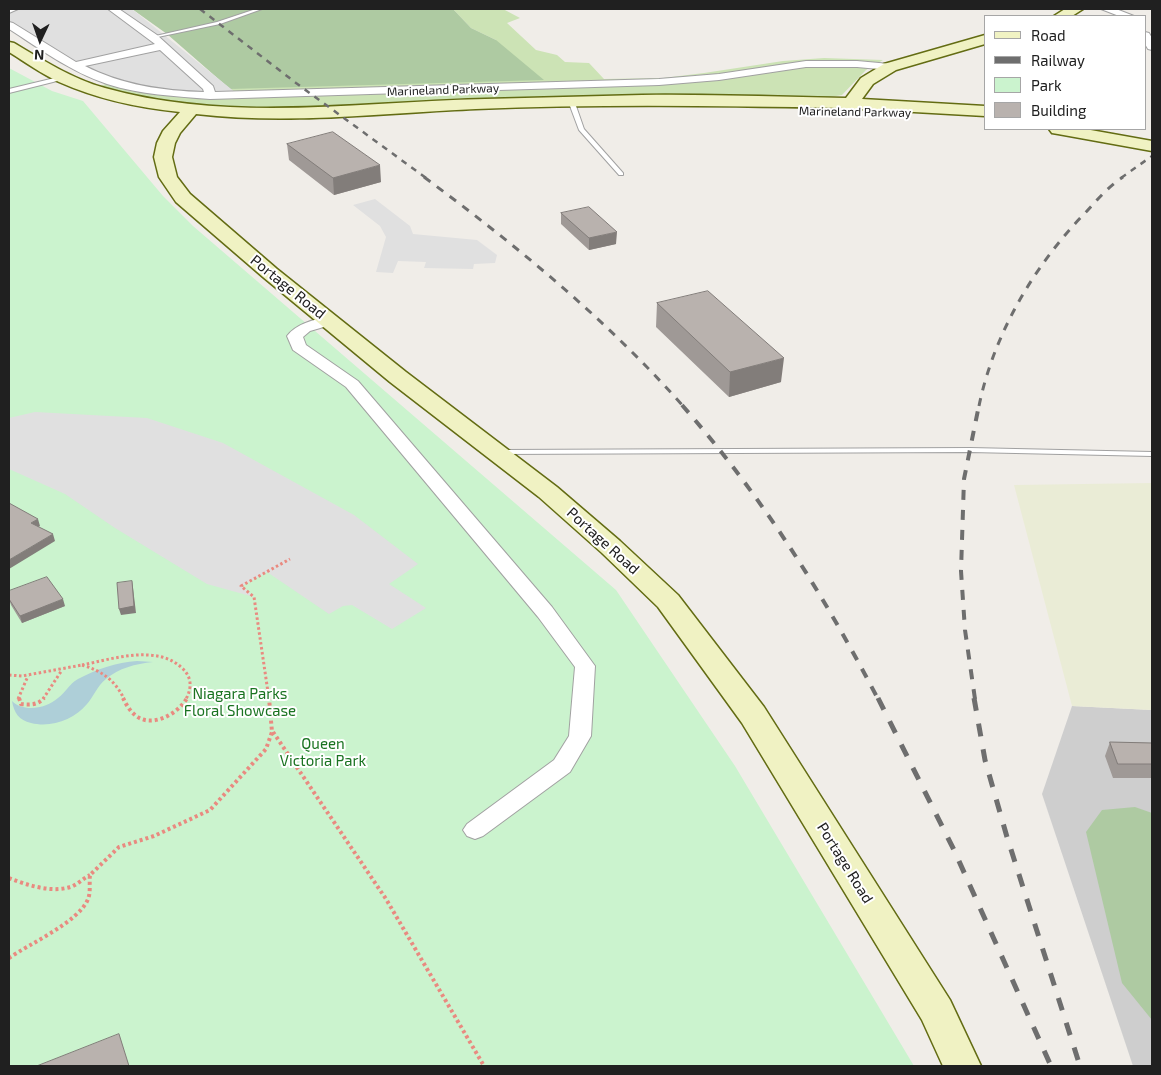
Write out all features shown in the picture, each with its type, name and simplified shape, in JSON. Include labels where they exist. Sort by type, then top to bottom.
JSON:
[{"type":"main road","points":[[1063,15],[1076,9]]},
{"type":"main road","points":[[852,107],[867,81],[895,72],[901,72],[925,57],[984,39]]},
{"type":"main road","points":[[9,46],[52,81],[88,100],[142,114],[157,122],[160,130],[154,146],[152,162],[158,180],[171,198],[185,210],[216,228]]},
{"type":"main road","points":[[9,59],[72,91],[109,102],[189,112]]},
{"type":"main road","points":[[910,90],[935,101],[984,109]]},
{"type":"main road","name":"Marineland Parkway","points":[[189,112],[300,113],[477,104],[626,100],[852,107],[984,119]]},
{"type":"main road","name":"Marineland Parkway","points":[[189,112],[256,118],[299,118],[573,106],[984,109]]},
{"type":"main road","name":"Portage Road","points":[[189,112],[175,127],[166,143],[162,157],[164,168],[173,187],[183,198],[216,228],[329,321],[555,498],[611,547],[668,601],[753,715],[937,1012],[962,1066]]},
{"type":"main road","points":[[1067,130],[1149,139]]},
{"type":"main road","points":[[1114,130],[1149,139]]},
{"type":"main road","points":[[1119,130],[1149,139]]},
{"type":"street","points":[[9,10],[13,9]]},
{"type":"street","points":[[113,9],[153,38],[209,88],[210,96]]},
{"type":"street","points":[[1106,9],[1126,15]]},
{"type":"street","name":"Marineland Parkway","points":[[9,26],[76,65],[109,81],[166,93],[210,96],[659,82],[709,78],[806,64],[848,64],[895,72]]},
{"type":"street","points":[[76,65],[106,56],[162,46]]},
{"type":"street","points":[[329,321],[305,328],[295,336],[300,347],[352,384],[545,612],[585,666],[580,736],[562,766],[475,830]]},
{"type":"lane","points":[[153,38],[218,23],[260,9]]},
{"type":"lane","points":[[9,91],[52,81]]},
{"type":"lane","points":[[573,106],[581,129],[621,174]]},
{"type":"lane","points":[[496,452],[970,450],[1152,454]]},
{"type":"path","points":[[9,878],[18,882],[55,889],[73,886],[90,875],[119,847],[154,836],[210,810],[266,749],[272,732],[271,710],[254,597],[242,586],[290,559]]},
{"type":"path","points":[[9,675],[28,675],[129,656],[164,659],[181,666],[190,678],[187,699],[177,711],[162,719],[147,720],[139,718],[131,712],[116,684],[110,678],[96,670],[82,666]]},
{"type":"path","points":[[28,675],[18,699],[21,704],[28,706],[38,704],[46,698],[63,669]]},
{"type":"path","points":[[272,732],[386,899],[484,1066]]},
{"type":"path","points":[[9,958],[52,933],[73,917],[88,899],[90,875]]},
{"type":"shaded area","points":[[9,9],[132,9],[241,97],[154,94],[87,76],[9,29]]},
{"type":"shaded area","points":[[375,199],[410,226],[413,234],[477,240],[497,255],[495,263],[474,264],[473,269],[424,268],[426,262],[398,261],[393,273],[376,272],[386,237],[380,226],[353,205]]},
{"type":"shaded area","points":[[35,412],[147,418],[223,443],[354,515],[418,564],[389,584],[426,608],[392,629],[352,605],[343,606],[329,614],[267,572],[242,586],[254,597],[207,584],[115,528],[65,494],[9,469],[9,418]]},
{"type":"shaded area","points":[[1072,706],[1152,710],[1152,1066],[1133,1066],[1042,794]]},
{"type":"green space","points":[[132,9],[453,9],[471,28],[496,40],[544,80],[230,89],[167,34]]},
{"type":"green space","points":[[453,9],[503,9],[520,18],[507,23],[536,50],[557,55],[565,62],[589,63],[604,79],[663,78],[783,61],[824,58],[883,60],[866,70],[842,95],[825,98],[324,110],[178,106],[96,88],[110,82],[230,89],[496,40],[471,28]]},
{"type":"green space","name":"Queen Victoria Park","points":[[9,68],[52,91],[83,101],[163,196],[193,226],[616,590],[735,766],[914,1066],[9,1066]]},
{"type":"green space","points":[[1152,483],[1152,710],[1072,706],[1014,485]]},
{"type":"green space","points":[[1135,807],[1152,813],[1152,1020],[1122,983],[1086,832],[1102,810]]},
{"type":"water","points":[[137,661],[153,662],[128,667],[111,675],[100,685],[82,710],[62,721],[46,724],[27,722],[20,718],[14,709],[12,701],[23,707],[42,707],[61,696],[75,681],[85,676],[114,665]]},
{"type":"building","points":[[333,132],[380,165],[333,178],[287,144]]},
{"type":"building","points":[[589,207],[617,232],[589,238],[561,213]]},
{"type":"building","points":[[708,291],[784,358],[730,372],[657,303]]},
{"type":"building","points":[[9,503],[38,519],[31,523],[53,534],[9,560]]},
{"type":"building","points":[[47,577],[63,599],[20,616],[9,599],[9,591]]},
{"type":"building","points":[[132,581],[134,606],[119,609],[117,583]]},
{"type":"building","points":[[1110,742],[1152,743],[1152,764],[1118,764]]},
{"type":"building","points":[[119,1034],[129,1066],[37,1066]]},
{"type":"railway","points":[[200,9],[296,83],[426,178]]},
{"type":"railway","points":[[1121,178],[1152,156]]},
{"type":"railway","points":[[424,177],[560,285],[623,343],[683,406]]},
{"type":"railway","points":[[979,406],[995,352],[1006,326],[1034,277],[1068,232],[1104,193],[1123,177]]},
{"type":"railway","points":[[682,405],[739,474],[789,546],[835,621],[878,699]]},
{"type":"railway","points":[[975,699],[965,630],[961,571],[964,479],[979,405]]},
{"type":"railway","points":[[878,698],[954,850],[1051,1066]]},
{"type":"railway","points":[[974,698],[985,760],[1007,837],[1080,1066]]},
{"type":"park label","name":"Niagara Parks Floral Showcase","points":[[240,702]]}]
